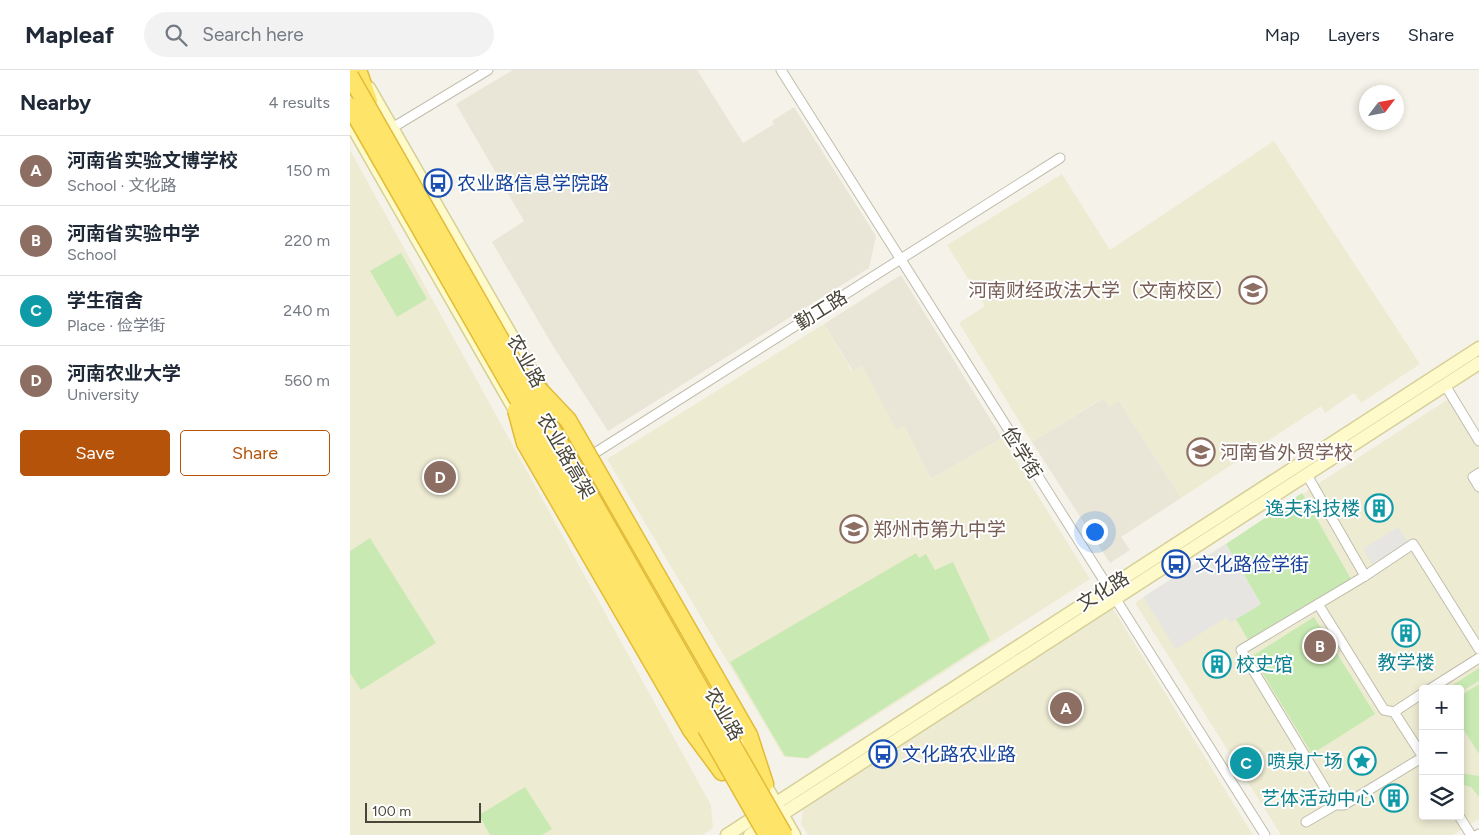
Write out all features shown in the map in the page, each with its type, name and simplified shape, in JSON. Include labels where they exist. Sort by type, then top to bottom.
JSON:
[{"type":"highway","points":[[358,70],[376,122]]},
{"type":"highway","name":"农业路高架","points":[[350,76],[784,835]]},
{"type":"highway","name":"农业路高架","points":[[350,106],[511,388],[756,831]]},
{"type":"highway","points":[[350,120],[369,139]]},
{"type":"highway","points":[[513,362],[568,420],[749,735],[765,784]]},
{"type":"highway","points":[[511,388],[525,443],[691,730],[722,772]]},
{"type":"street","name":"农业路","points":[[358,70],[517,343],[581,462],[794,835]]},
{"type":"street","points":[[392,128],[488,70]]},
{"type":"street","name":"俭学街","points":[[781,70],[1265,835]]},
{"type":"street","name":"农业路","points":[[350,120],[756,831]]},
{"type":"street","name":"勤工路","points":[[581,462],[1060,158]]},
{"type":"street","name":"文化路","points":[[727,835],[756,831],[779,809],[1111,594],[1479,348]]},
{"type":"street","name":"文化路","points":[[1111,594],[1307,475],[1479,363]]},
{"type":"street","points":[[1445,385],[1479,441]]},
{"type":"street","points":[[1479,473],[1473,477],[1479,487]]},
{"type":"street","points":[[1307,475],[1365,576]]},
{"type":"street","points":[[1336,805],[1241,650],[1365,576],[1413,544],[1479,649]]},
{"type":"street","points":[[1318,604],[1384,710],[1394,712],[1419,696]]},
{"type":"street","points":[[1436,685],[1479,658]]},
{"type":"street","points":[[1306,822],[1336,805],[1344,806],[1423,757],[1394,712]]},
{"type":"street","points":[[1462,820],[1471,835]]},
{"type":"shaded area","points":[[513,70],[697,70],[743,143],[774,124],[772,121],[794,107],[876,236],[869,268],[608,431],[553,346],[492,242],[524,221],[456,104]]},
{"type":"shaded area","points":[[1274,141],[1420,364],[1361,403],[1354,393],[1325,413],[1321,406],[1181,498],[1119,401],[1109,407],[1103,398],[1032,442],[959,323],[985,306],[947,245],[1062,174],[1110,250]]},
{"type":"shaded area","points":[[350,150],[711,805],[713,828],[702,835],[350,835]]},
{"type":"shaded area","points":[[901,275],[1002,438],[931,479],[904,426],[896,430],[862,366],[853,371],[824,324]]},
{"type":"shaded area","name":"郑州市第九中学","points":[[824,324],[852,371],[862,366],[896,429],[904,426],[931,479],[1002,438],[1090,579],[808,759],[784,757],[607,459]]},
{"type":"shaded area","points":[[1456,394],[1479,431],[1479,819],[1453,835],[1281,835],[1135,603]]},
{"type":"shaded area","points":[[1104,398],[1119,401],[1181,498],[1121,537],[1130,550],[1110,563],[1032,442]]},
{"type":"shaded area","points":[[1398,527],[1408,542],[1372,564],[1363,549]]},
{"type":"shaded area","points":[[1226,544],[1261,604],[1230,623],[1227,617],[1176,649],[1143,597]]},
{"type":"shaded area","points":[[1112,607],[1253,835],[808,835],[801,824],[803,808]]},
{"type":"green space","points":[[401,253],[427,299],[397,317],[370,271]]},
{"type":"green space","points":[[1302,493],[1351,579],[1248,640],[1236,619],[1261,604],[1226,544]]},
{"type":"green space","points":[[370,538],[436,643],[361,690],[350,673],[350,551]]},
{"type":"green space","points":[[916,553],[919,558],[926,554],[935,570],[953,562],[990,640],[807,758],[785,756],[730,662]]},
{"type":"green space","points":[[1314,617],[1375,714],[1312,754],[1252,656]]},
{"type":"green space","points":[[1479,668],[1479,681],[1464,690],[1464,685],[1453,685]]},
{"type":"green space","points":[[1479,684],[1479,754],[1464,730],[1464,693]]},
{"type":"green space","points":[[1464,774],[1479,776],[1479,797],[1471,787],[1464,785]]},
{"type":"green space","points":[[525,787],[552,829],[542,835],[490,835],[479,815]]},
{"type":"water","points":[[1365,749],[1373,752],[1376,760],[1373,768],[1365,771],[1357,768],[1354,760],[1357,752]]},
{"type":"place","name":"农业路信息学院路","points":[[438,183]]},
{"type":"place","name":"河南财经政法大学（文南校区）","points":[[1253,290]]},
{"type":"place","name":"河南省外贸学校","points":[[1201,452]]},
{"type":"place","name":"河南农业大学","points":[[440,477]]},
{"type":"place","name":"逸夫科技楼","points":[[1379,508]]},
{"type":"place","name":"郑州市第九中学","points":[[854,529]]},
{"type":"place","name":"文化路俭学街","points":[[1176,564]]},
{"type":"place","name":"教学楼","points":[[1406,633]]},
{"type":"place","name":"河南省实验中学","points":[[1320,646]]},
{"type":"place","name":"校史馆","points":[[1217,664]]},
{"type":"place","name":"河南省实验文博学校","points":[[1066,708]]},
{"type":"place","name":"文化路农业路","points":[[883,754]]},
{"type":"place","name":"喷泉广场","points":[[1362,761]]},
{"type":"place","name":"学生宿舍","points":[[1246,763]]},
{"type":"place","name":"艺体活动中心","points":[[1394,798]]}]
